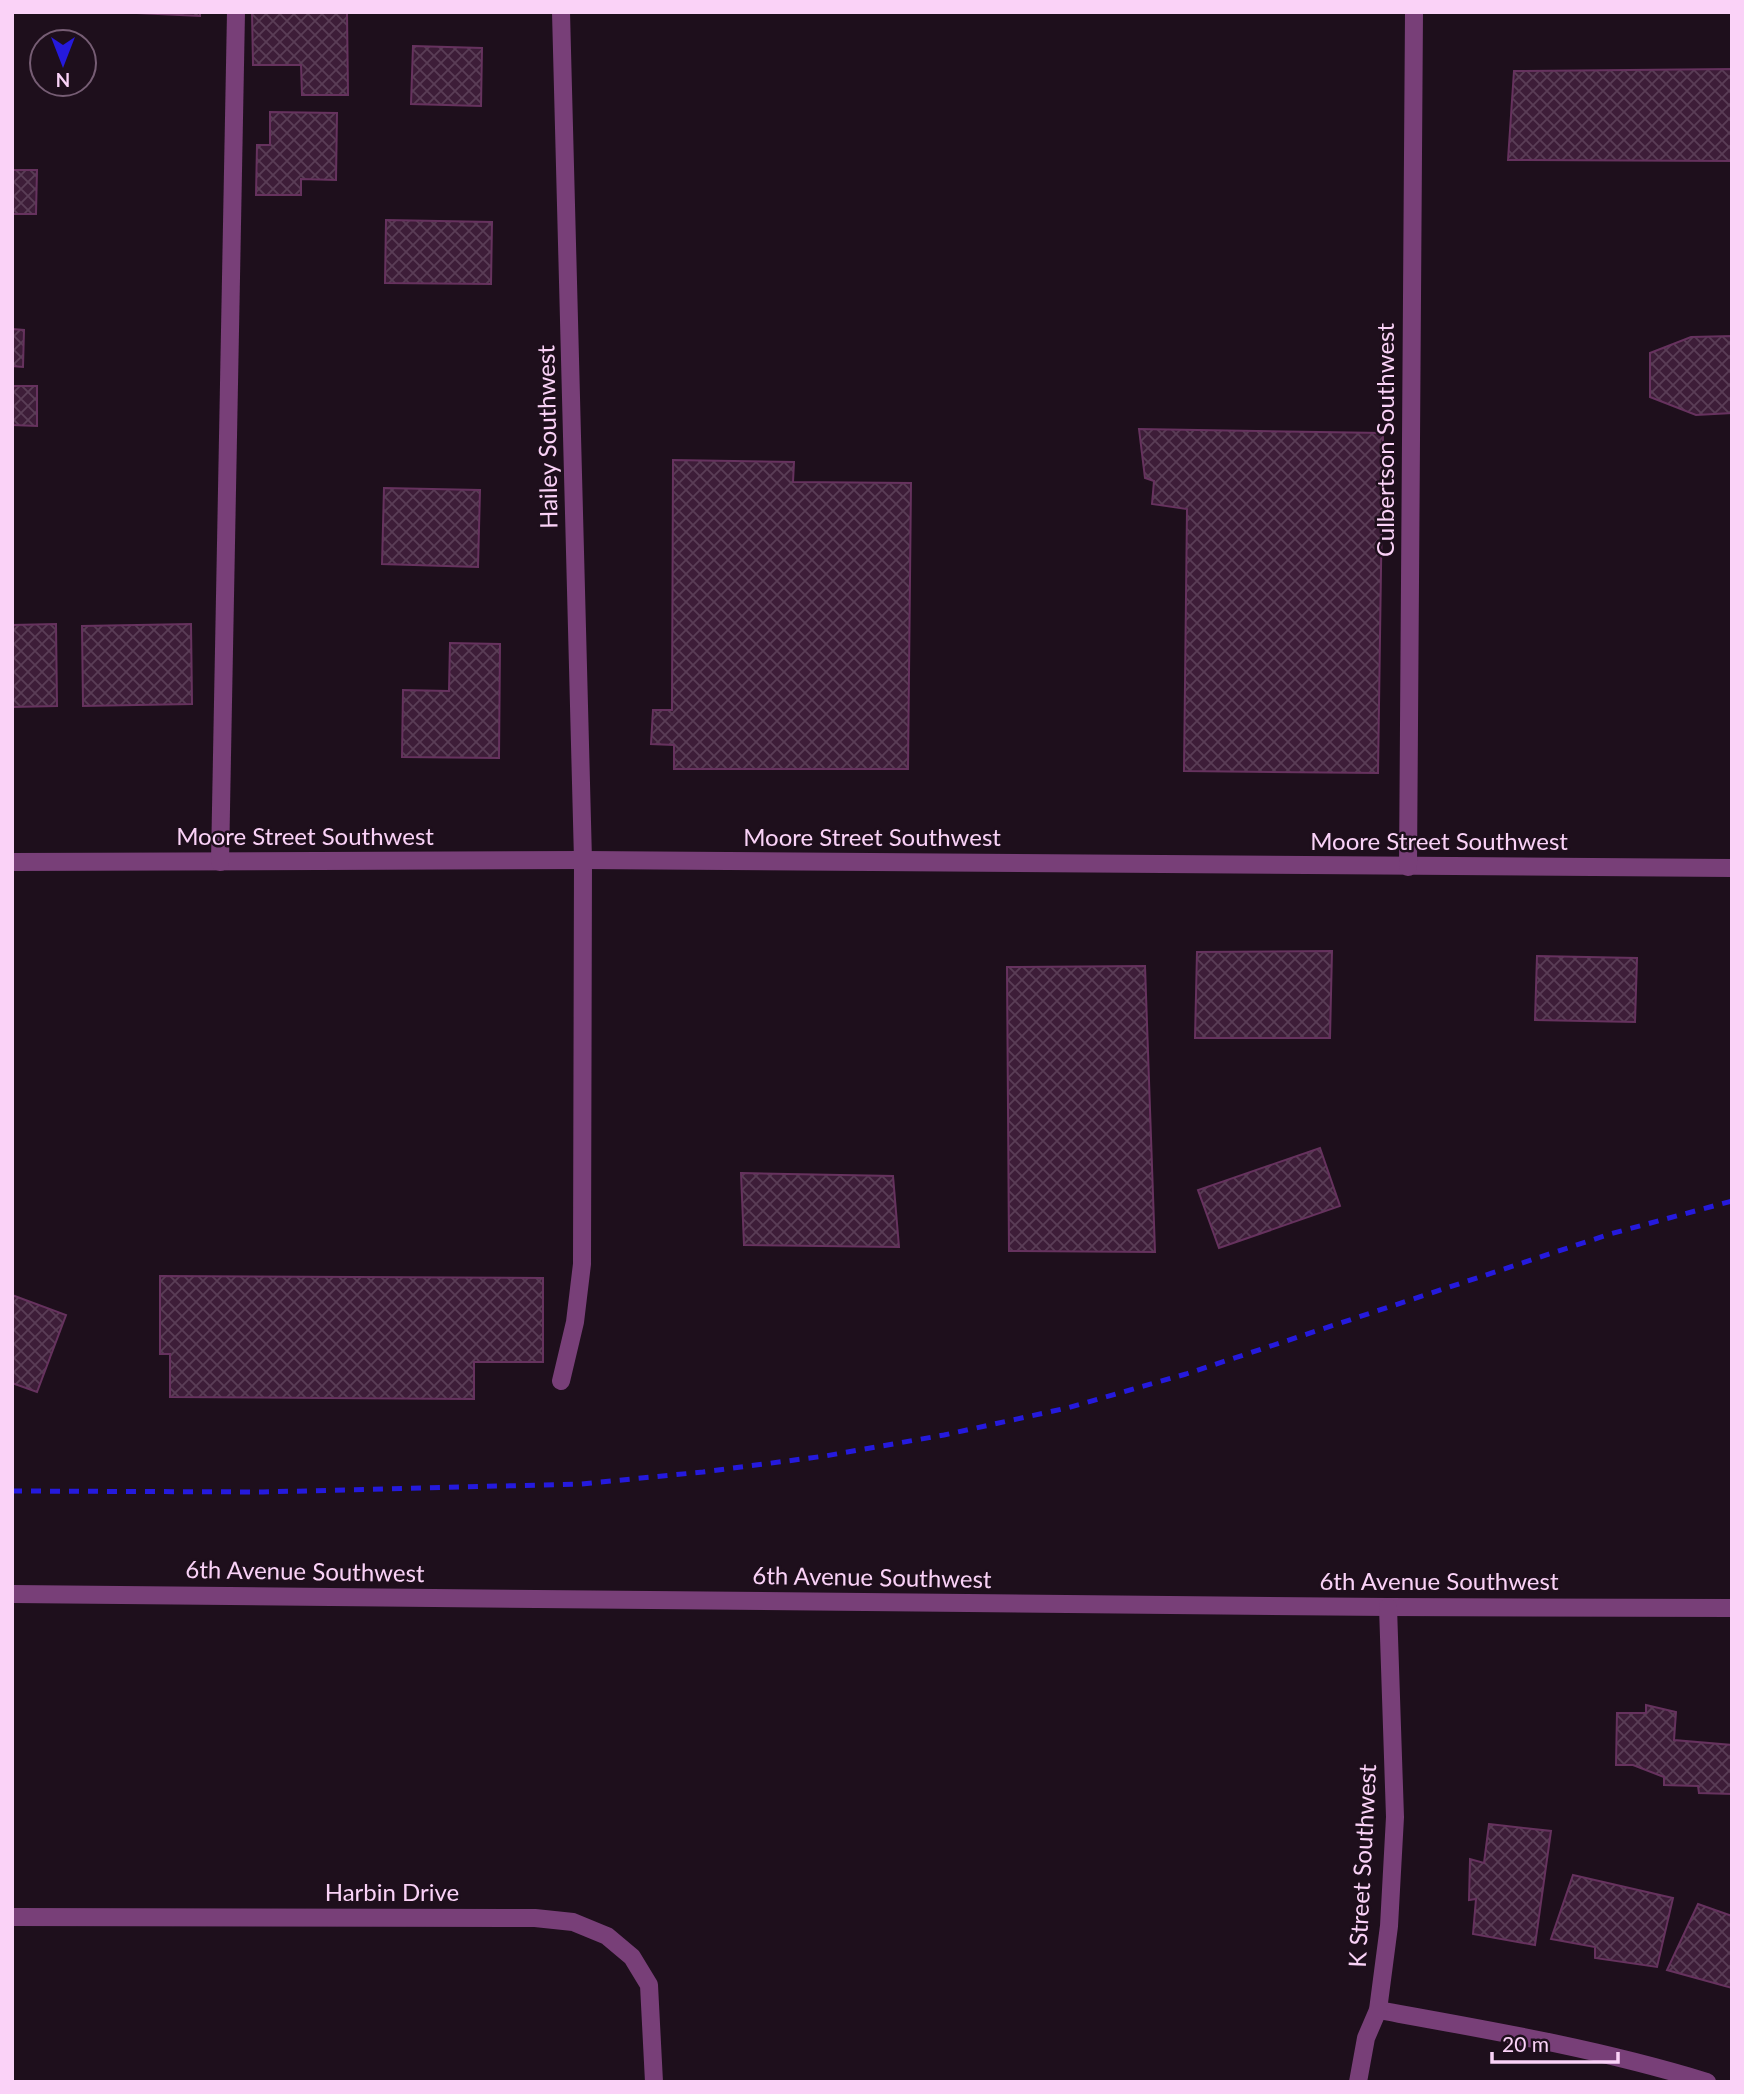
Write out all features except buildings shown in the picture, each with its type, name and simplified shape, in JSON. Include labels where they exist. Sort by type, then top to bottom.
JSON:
[{"type":"street","points":[[220,862],[236,12]]},
{"type":"street","name":"Hailey Southwest","points":[[561,12],[583,860],[582,1264],[575,1322],[561,1381]]},
{"type":"street","name":"Culbertson Southwest","points":[[1408,867],[1414,12]]},
{"type":"street","name":"Moore Street Southwest","points":[[12,862],[583,860],[1732,868]]},
{"type":"street","name":"6th Avenue Southwest","points":[[12,1594],[1732,1608]]},
{"type":"street","name":"K Street Southwest","points":[[1358,2082],[1366,2038],[1378,2010],[1389,1926],[1395,1817],[1388,1607]]},
{"type":"street","name":"Harbin Drive","points":[[12,1917],[535,1918],[573,1922],[607,1936],[632,1957],[649,1985],[654,2082]]},
{"type":"street","points":[[1378,2010],[1518,2035],[1657,2066],[1707,2082]]},
{"type":"railway","points":[[12,1491],[263,1492],[581,1484],[825,1456],[944,1435],[1067,1408],[1186,1374],[1610,1234],[1732,1201]]}]
